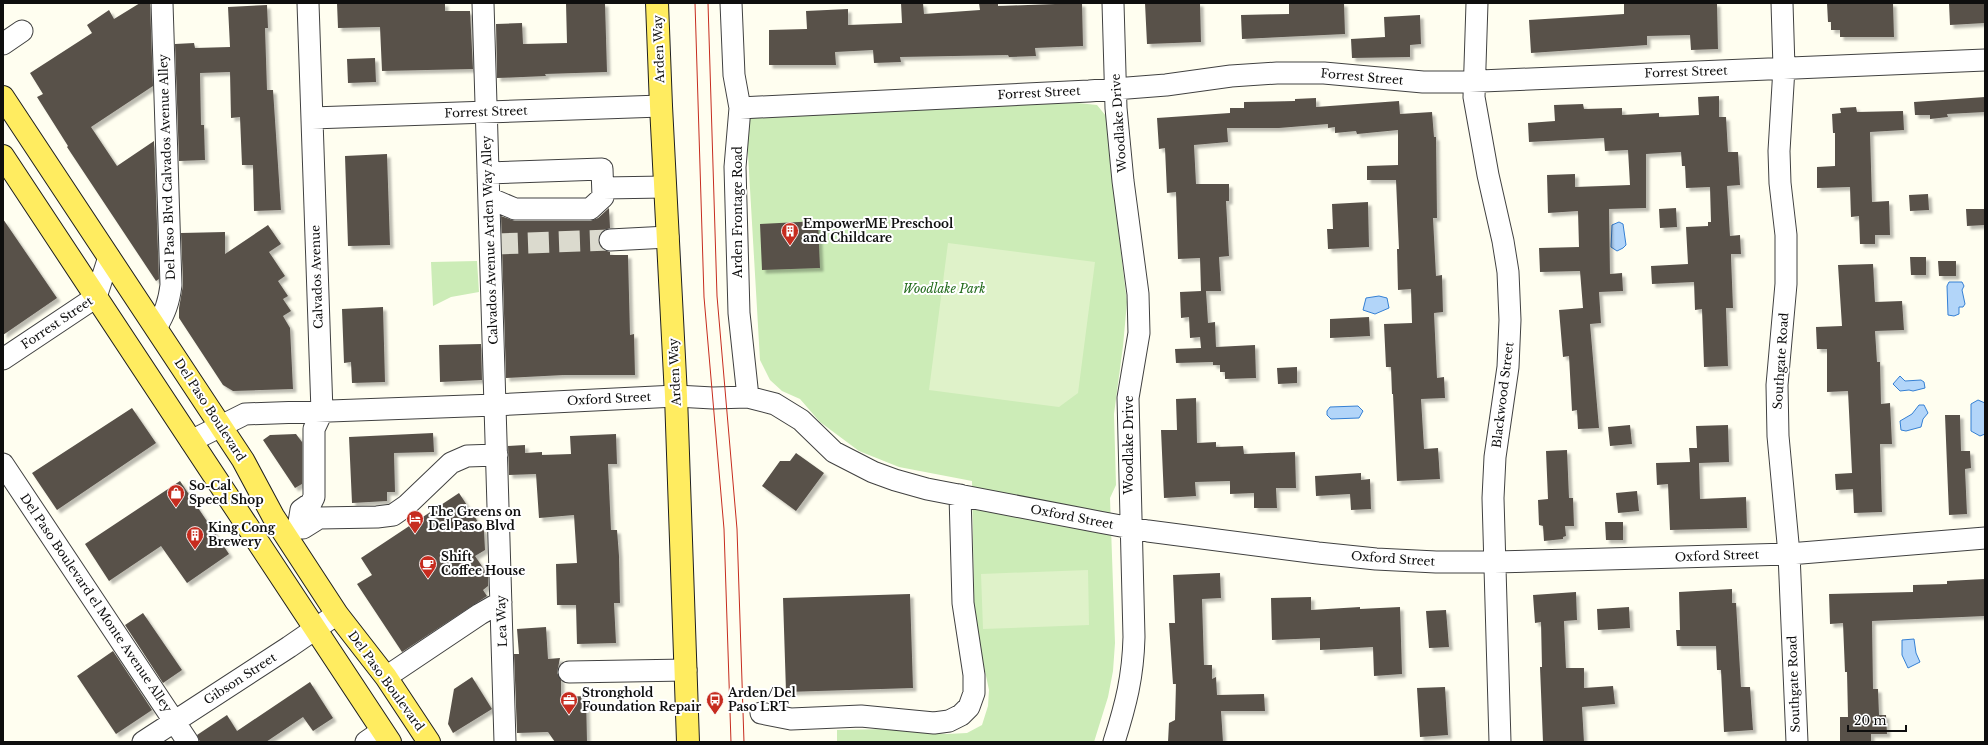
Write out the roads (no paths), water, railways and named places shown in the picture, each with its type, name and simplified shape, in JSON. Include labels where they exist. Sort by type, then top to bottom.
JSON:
[{"type":"main road","name":"Arden Way","points":[[658,3],[661,106],[676,396],[688,742]]},
{"type":"main road","name":"Del Paso Boulevard","points":[[3,97],[243,460],[273,516],[292,532],[337,614],[386,677],[429,742]]},
{"type":"main road","points":[[3,156],[316,628],[379,738]]},
{"type":"street","name":"Del Paso Blvd Calvados Avenue Alley","points":[[156,328],[166,311],[170,300],[171,285],[162,3]]},
{"type":"street","name":"Calvados Avenue","points":[[292,532],[301,510],[311,503],[314,497],[314,429],[322,412],[326,280],[312,118],[308,3]]},
{"type":"street","name":"Calvados Avenue Arden Way Alley","points":[[483,3],[489,198],[494,244],[495,405]]},
{"type":"street","name":"Arden Frontage Road","points":[[731,3],[734,75],[740,108],[735,167],[739,298],[748,397]]},
{"type":"street","name":"Woodlake Drive","points":[[1113,3],[1116,88],[1123,181],[1138,294],[1139,332],[1128,398],[1130,528],[1134,637],[1133,668],[1126,701],[1114,742]]},
{"type":"street","name":"Blackwood Street","points":[[1477,3],[1474,97],[1488,175],[1504,249],[1510,320],[1508,367],[1495,457],[1493,498],[1500,742]]},
{"type":"street","name":"Southgate Road","points":[[1782,3],[1784,68],[1779,151],[1780,183],[1786,235],[1786,284],[1777,385],[1778,436],[1789,554],[1797,742]]},
{"type":"street","points":[[3,44],[22,31]]},
{"type":"street","name":"Forrest Street","points":[[740,108],[1166,85],[1231,76],[1277,73],[1324,73],[1423,82],[1475,82],[1985,60]]},
{"type":"street","name":"Forrest Street","points":[[312,118],[661,106]]},
{"type":"street","points":[[488,173],[602,169],[603,188],[603,198],[590,209],[516,209],[489,198]]},
{"type":"street","points":[[603,188],[665,187]]},
{"type":"street","points":[[610,240],[668,237]]},
{"type":"street","name":"Forrest Street","points":[[3,359],[96,297],[109,257]]},
{"type":"street","name":"Oxford Street","points":[[191,441],[245,414],[495,405],[676,396],[713,398],[748,397],[775,404],[801,420],[834,452],[873,472],[927,489],[1130,528],[1369,558],[1436,562],[1494,562],[1789,554],[1985,538]]},
{"type":"street","name":"Lea Way","points":[[495,405],[505,742]]},
{"type":"street","points":[[292,532],[303,528],[319,518],[377,517],[393,515],[406,506],[451,463],[468,456],[497,455]]},
{"type":"street","name":"Del Paso Boulevard el Monte Avenue Alley","points":[[3,464],[188,742]]},
{"type":"street","points":[[760,713],[791,718],[861,716],[934,723],[949,721],[961,715],[969,706],[974,693],[974,675],[963,604],[960,495]]},
{"type":"street","points":[[386,677],[480,614],[501,602]]},
{"type":"street","name":"Gibson Street","points":[[143,742],[337,614]]},
{"type":"street","points":[[569,672],[686,670]]},
{"type":"water","points":[[1619,222],[1623,224],[1626,245],[1617,251],[1611,247],[1612,225]]},
{"type":"water","points":[[1949,282],[1962,282],[1964,286],[1962,290],[1965,304],[1963,307],[1959,307],[1959,314],[1954,316],[1948,315],[1947,286]]},
{"type":"water","points":[[1379,296],[1387,298],[1389,308],[1375,314],[1363,310],[1366,298]]},
{"type":"water","points":[[1900,376],[1905,381],[1921,380],[1924,382],[1925,388],[1913,391],[1900,391],[1893,384]]},
{"type":"water","points":[[1978,400],[1985,403],[1985,434],[1980,436],[1971,431],[1971,404]]},
{"type":"water","points":[[1919,405],[1924,405],[1928,413],[1923,419],[1921,427],[1906,431],[1901,430],[1900,421],[1912,414]]},
{"type":"water","points":[[1358,406],[1363,411],[1359,418],[1331,419],[1327,415],[1327,411],[1330,407]]},
{"type":"water","points":[[1914,639],[1916,653],[1920,662],[1908,668],[1902,655],[1902,640]]},
{"type":"tunnel","points":[[497,244],[610,240]]},
{"type":"tram line","points":[[695,3],[704,297],[724,529],[731,742]]},
{"type":"tram line","points":[[708,3],[717,296],[737,529],[744,742]]},
{"type":"place","name":"EmpowerME Preschool and Childcare","points":[[790,246]]},
{"type":"place","name":"So-Cal Speed Shop","points":[[176,508]]},
{"type":"place","name":"The Greens on Del Paso Blvd","points":[[415,534]]},
{"type":"place","name":"King Cong Brewery","points":[[195,550]]},
{"type":"place","name":"Shift Coffee House","points":[[428,579]]},
{"type":"place","name":"Stronghold Foundation Repair","points":[[569,715]]},
{"type":"place","name":"Arden/Del Paso LRT","points":[[715,715]]},
{"type":"park label","name":"Woodlake Park","points":[[944,289]]}]
